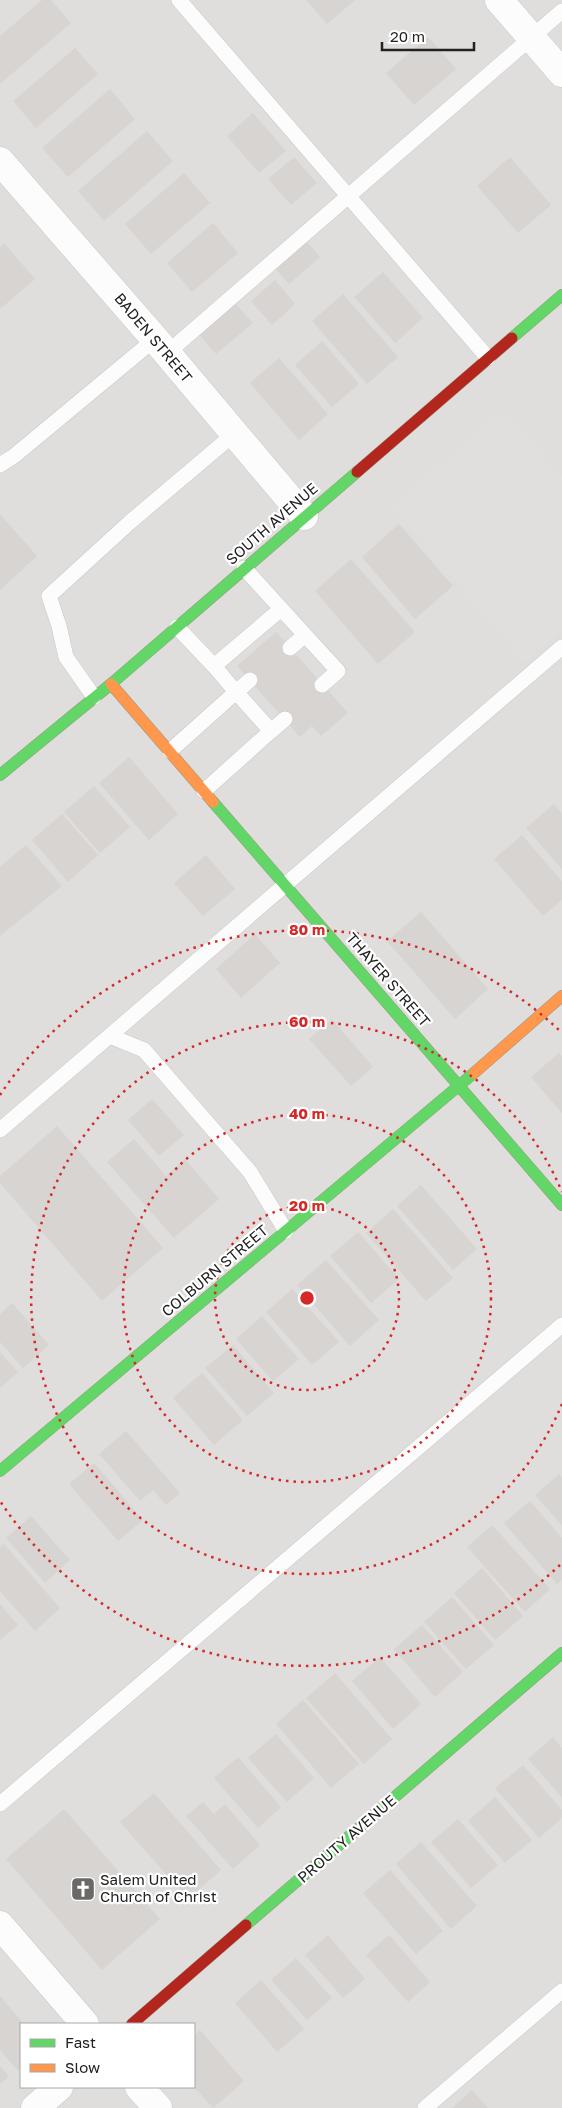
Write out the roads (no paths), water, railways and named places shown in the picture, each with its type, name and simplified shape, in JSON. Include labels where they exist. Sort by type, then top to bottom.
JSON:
[{"type":"street","points":[[499,0],[562,73]]},
{"type":"street","name":"BADEN STREET","points":[[0,161],[304,516]]},
{"type":"street","name":"SOUTH AVENUE","points":[[0,775],[111,684],[562,294]]},
{"type":"street","name":"THAYER STREET","points":[[111,684],[562,1205]]},
{"type":"street","name":"COLBURN STREET","points":[[0,1471],[459,1086],[562,996]]},
{"type":"street","name":"PROUTY AVENUE","points":[[133,2023],[562,1653]]},
{"type":"street","points":[[0,1925],[84,2023]]},
{"type":"street","points":[[35,2108],[58,2088]]},
{"type":"street","points":[[140,2088],[158,2108]]},
{"type":"lane","points":[[179,0],[488,358]]},
{"type":"lane","points":[[0,465],[160,347],[348,196],[562,11]]},
{"type":"lane","points":[[94,697],[66,658],[59,626],[49,596],[130,522],[234,434]]},
{"type":"lane","points":[[244,568],[338,671],[322,685]]},
{"type":"lane","points":[[214,666],[281,610]]},
{"type":"lane","points":[[176,627],[214,666],[271,731]]},
{"type":"lane","points":[[290,648],[305,635]]},
{"type":"lane","points":[[0,1130],[562,647]]},
{"type":"lane","points":[[170,751],[250,680]]},
{"type":"lane","points":[[204,791],[284,720]]},
{"type":"lane","points":[[110,1036],[144,1050],[250,1172],[286,1231]]},
{"type":"lane","points":[[0,1804],[562,1325]]},
{"type":"lane","points":[[426,2108],[562,1991]]},
{"type":"place","name":"Salem United Church of Christ","points":[[83,1889]]}]
